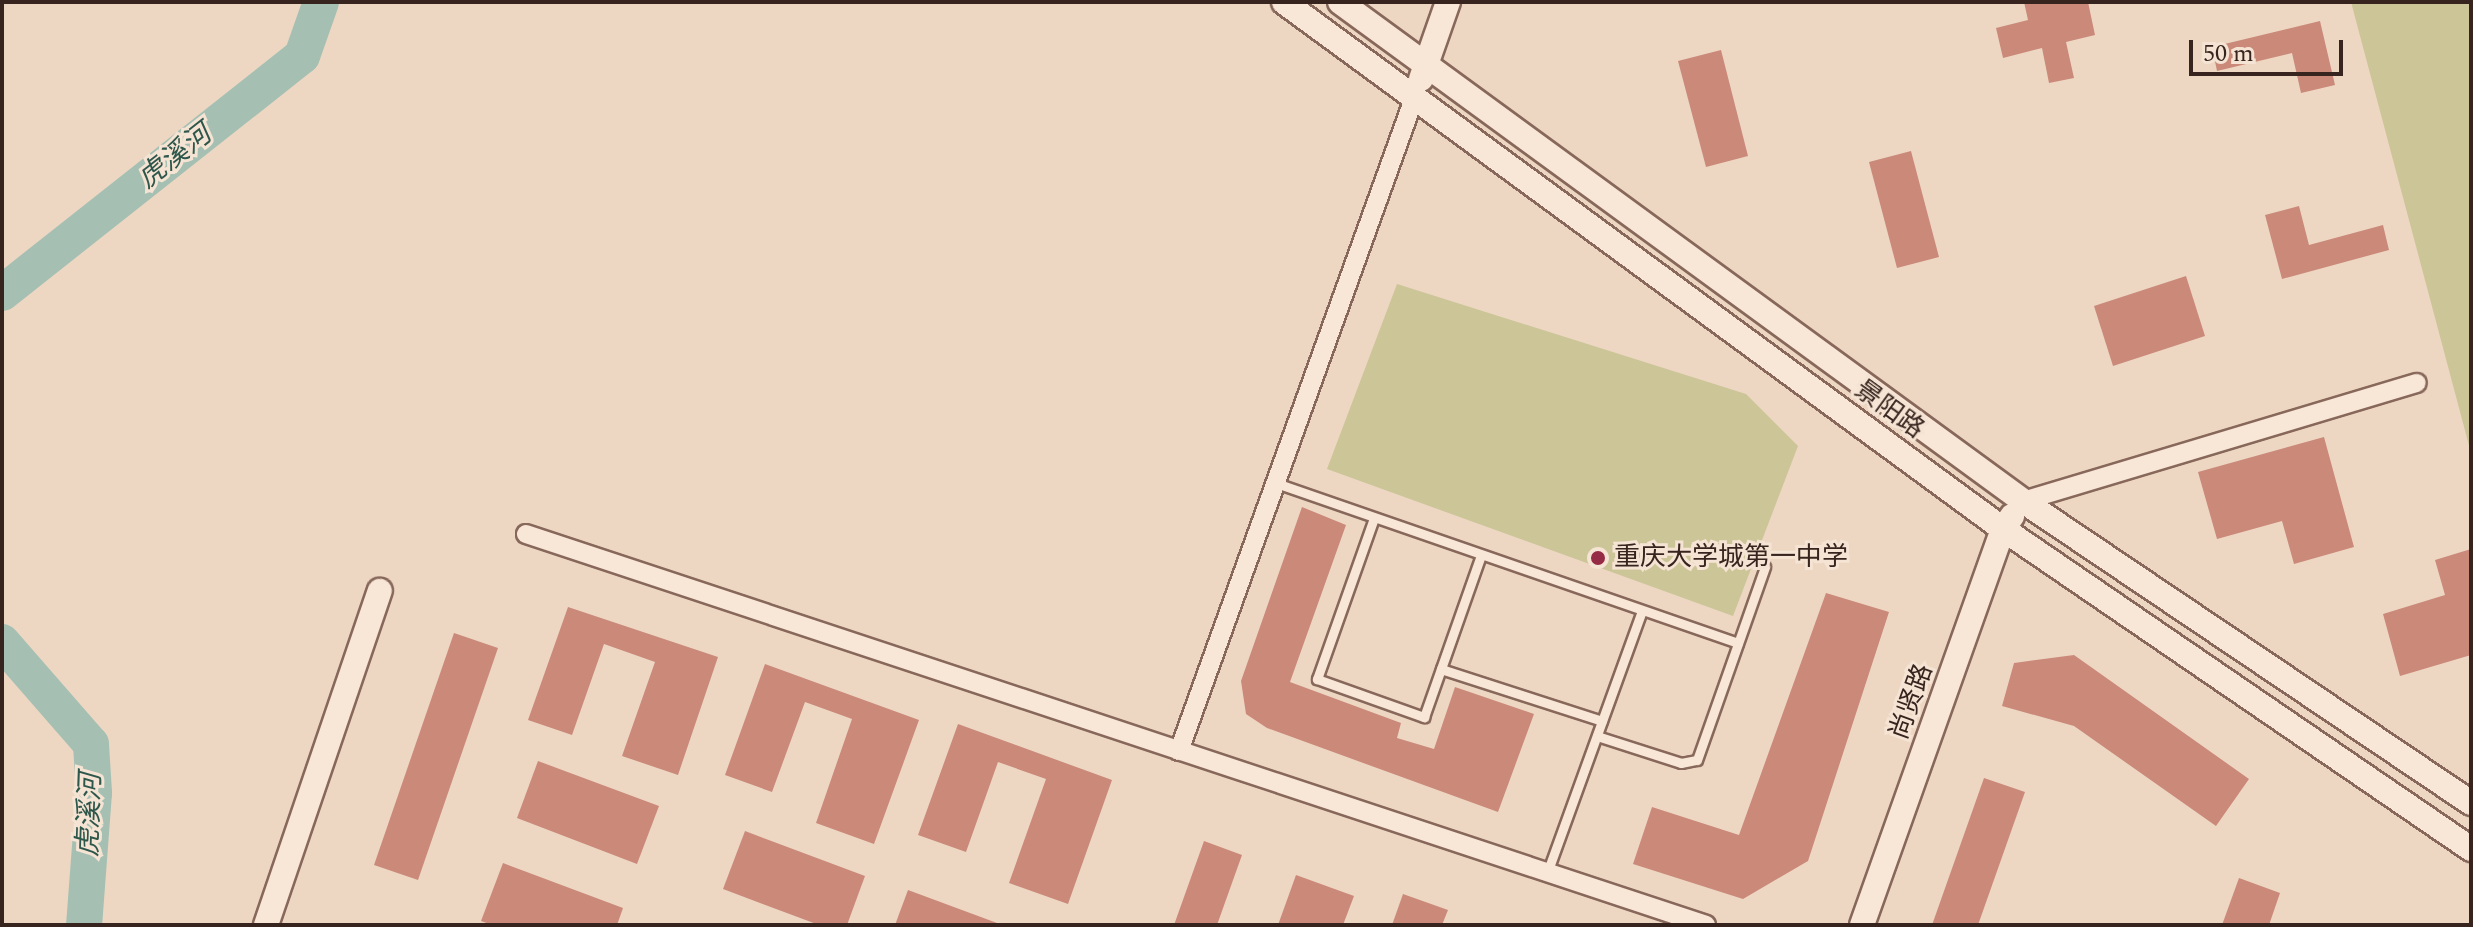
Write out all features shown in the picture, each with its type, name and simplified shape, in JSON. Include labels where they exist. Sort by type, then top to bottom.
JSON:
[{"type":"main road","name":"景阳路","points":[[1284,2],[2003,529],[2471,849]]},
{"type":"main road","name":"景阳路","points":[[1340,2],[2023,501],[2471,803]]},
{"type":"main road","points":[[1415,96],[1448,2]]},
{"type":"main road","name":"尚贤路","points":[[1862,925],[2003,529],[2023,501]]},
{"type":"main road","points":[[266,925],[380,591]]},
{"type":"street","points":[[1179,751],[1415,96]]},
{"type":"street","points":[[2023,501],[2417,383]]},
{"type":"street","points":[[526,534],[1706,925]]},
{"type":"lane","points":[[1276,483],[1738,643]]},
{"type":"lane","points":[[1374,518],[1317,679],[1424,717],[1481,555]]},
{"type":"lane","points":[[1597,736],[1681,763],[1697,760],[1765,567]]},
{"type":"lane","points":[[1547,873],[1642,611]]},
{"type":"lane","points":[[1441,669],[1602,721]]},
{"type":"shaded area","points":[[2351,2],[2471,2],[2471,453]]},
{"type":"shaded area","points":[[1397,284],[1746,394],[1798,446],[1733,616],[1327,469]]},
{"type":"building","points":[[2024,2],[2088,2],[2095,35],[2066,42],[2074,78],[2049,83],[2042,48],[2003,58],[1996,28],[2028,20]]},
{"type":"building","points":[[2320,21],[2335,85],[2301,93],[2292,53],[2217,71],[2212,47]]},
{"type":"building","points":[[1721,50],[1748,156],[1706,167],[1678,61]]},
{"type":"building","points":[[1911,151],[1939,257],[1897,268],[1869,162]]},
{"type":"building","points":[[2299,206],[2309,245],[2383,225],[2389,250],[2282,279],[2265,215]]},
{"type":"building","points":[[2186,276],[2205,336],[2113,366],[2094,306]]},
{"type":"building","points":[[2324,437],[2354,547],[2294,564],[2282,521],[2217,539],[2198,472]]},
{"type":"building","points":[[1302,507],[1346,525],[1290,682],[1401,723],[1397,738],[1434,749],[1455,687],[1534,714],[1498,812],[1267,728],[1246,714],[1241,681]]},
{"type":"building","points":[[2471,549],[2471,655],[2400,676],[2383,614],[2445,595],[2435,560]]},
{"type":"building","points":[[1826,593],[1889,612],[1808,861],[1743,899],[1633,864],[1652,807],[1739,835]]},
{"type":"building","points":[[568,607],[718,657],[678,775],[622,756],[655,662],[604,644],[572,735],[528,720]]},
{"type":"building","points":[[454,633],[498,648],[418,880],[374,865]]},
{"type":"building","points":[[2074,655],[2249,779],[2216,826],[2074,726],[2002,706],[2014,663]]},
{"type":"building","points":[[765,664],[919,720],[874,844],[816,823],[852,719],[805,702],[772,792],[725,775]]},
{"type":"building","points":[[958,724],[1112,780],[1068,904],[1009,883],[1046,779],[998,762],[966,852],[918,835]]},
{"type":"building","points":[[538,761],[659,806],[637,864],[517,818]]},
{"type":"building","points":[[1984,778],[2025,792],[1978,925],[1932,925]]},
{"type":"building","points":[[745,831],[865,876],[847,925],[819,925],[723,889]]},
{"type":"building","points":[[1204,841],[1242,855],[1217,925],[1174,925]]},
{"type":"building","points":[[503,863],[623,908],[617,925],[492,925],[481,921]]},
{"type":"building","points":[[1296,875],[1354,896],[1343,925],[1278,925]]},
{"type":"building","points":[[2239,878],[2280,893],[2269,925],[2222,925]]},
{"type":"building","points":[[908,890],[997,923],[895,925]]},
{"type":"building","points":[[1403,894],[1448,910],[1442,925],[1392,925]]},
{"type":"waterway","name":"虎溪河","points":[[2,293],[302,56],[321,2]]},
{"type":"waterway","name":"虎溪河","points":[[2,642],[91,744],[94,793],[84,925]]},
{"type":"place","name":"重庆大学城第一中学","points":[[1598,558]]}]
